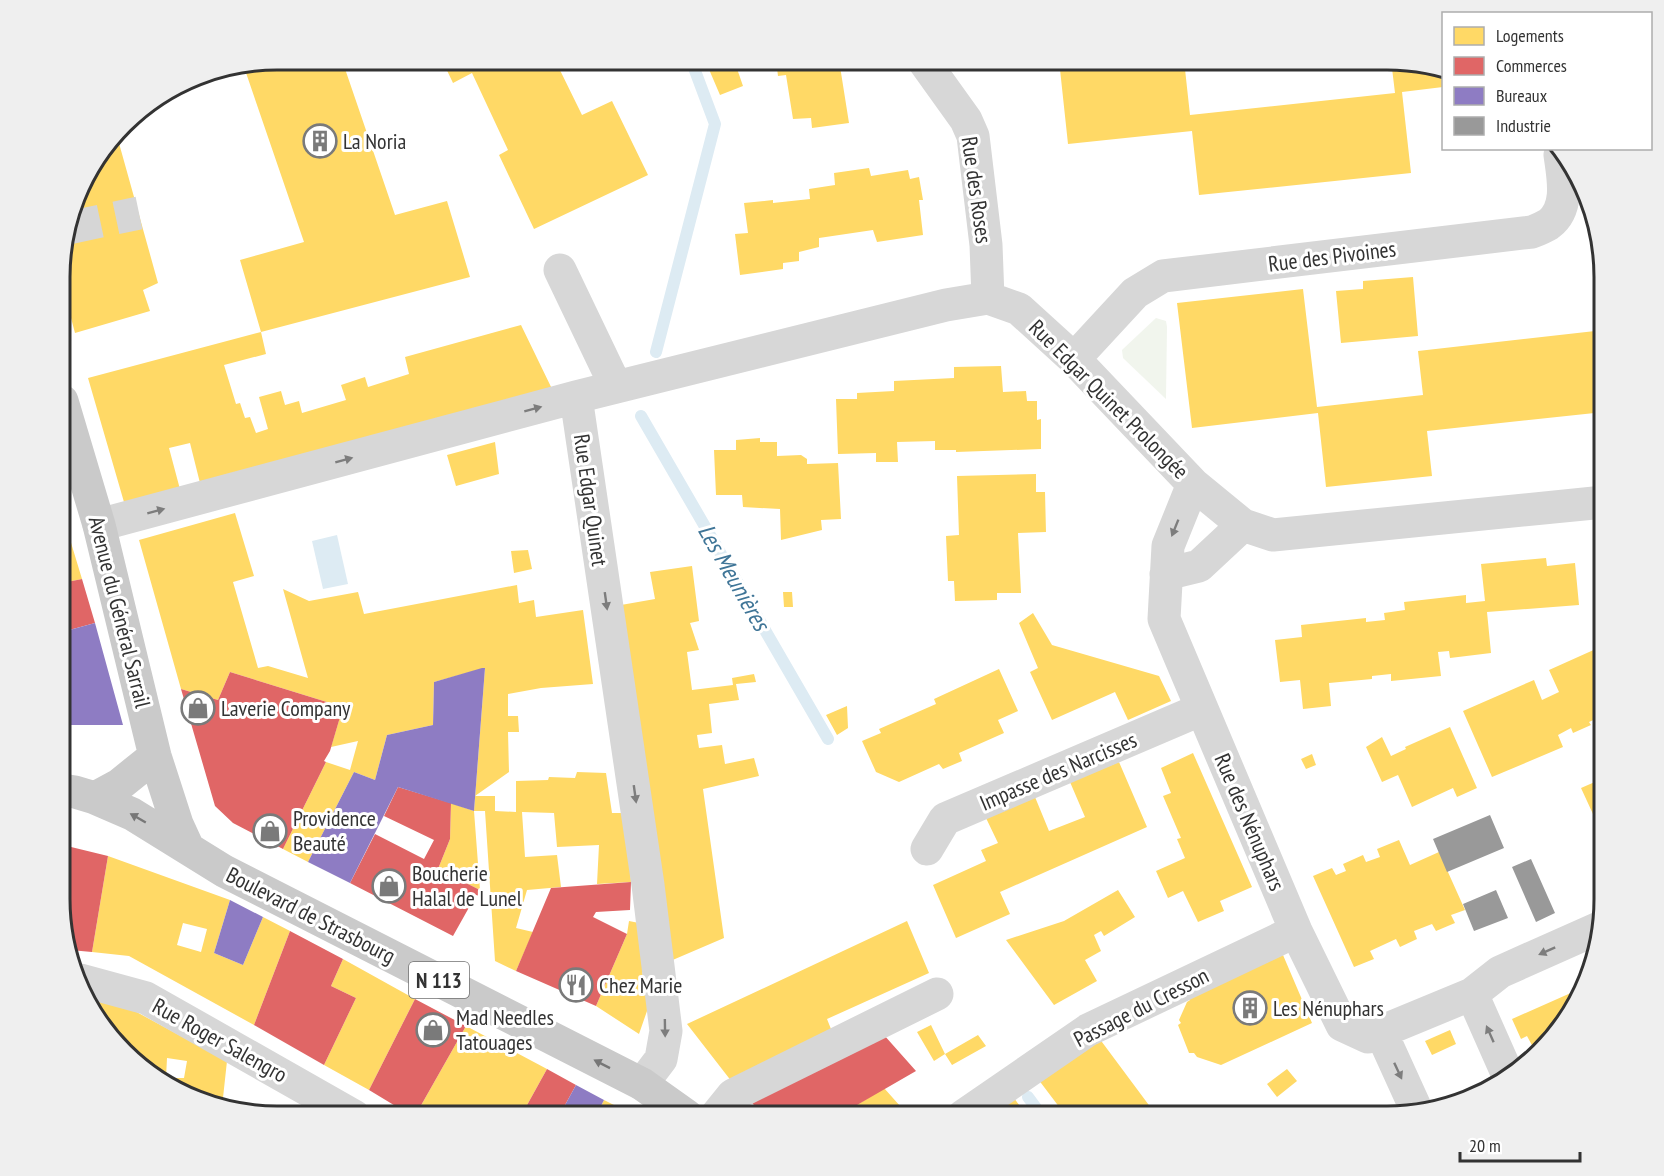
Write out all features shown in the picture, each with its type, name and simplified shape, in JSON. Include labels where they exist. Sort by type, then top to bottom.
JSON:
[{"type":"main road","name":"Avenue du Général Sarrail","points":[[70,429],[99,525],[155,756],[177,824],[188,848]]},
{"type":"main road","points":[[95,798],[118,785],[155,756]]},
{"type":"main road","name":"N 113","points":[[71,791],[95,798],[132,814],[188,848]]},
{"type":"main road","name":"Boulevard de Strasbourg","points":[[188,848],[224,871],[642,1084],[672,1105]]},
{"type":"street","name":"Rue des Roses","points":[[937,71],[973,136],[986,245],[988,298]]},
{"type":"street","name":"Rue des Pivoines","points":[[1074,359],[1135,293],[1163,276],[1532,232],[1551,222],[1560,209],[1564,194],[1561,166]]},
{"type":"street","points":[[560,270],[616,387]]},
{"type":"street","name":"Rue Edgar Quinet Prolongée","points":[[576,397],[946,305],[988,298],[1019,309],[1074,359],[1193,484],[1243,525],[1273,535],[1593,503]]},
{"type":"street","points":[[99,525],[576,397]]},
{"type":"street","name":"Rue Edgar Quinet","points":[[576,397],[648,885],[666,1031],[661,1059],[642,1084]]},
{"type":"street","name":"Rue des Nénuphars","points":[[1193,484],[1168,546],[1164,619],[1296,931],[1342,1025],[1368,1037],[1472,994],[1500,972],[1591,931]]},
{"type":"street","points":[[1166,574],[1199,566],[1243,525]]},
{"type":"street","name":"Impasse des Narcisses","points":[[927,849],[945,819],[1202,709]]},
{"type":"street","name":"Passage du Cresson","points":[[978,1106],[1088,1030],[1296,931]]},
{"type":"street","name":"Rue Roger Salengro","points":[[90,987],[146,998],[327,1105]]},
{"type":"street","points":[[725,1105],[733,1095],[938,994]]},
{"type":"street","points":[[1472,994],[1506,1068]]},
{"type":"street","points":[[1381,1032],[1414,1104]]},
{"type":"shaded area","points":[[1156,318],[1166,321],[1167,327],[1166,399],[1123,358],[1122,350]]},
{"type":"shaded area","points":[[337,535],[348,584],[323,589],[312,541]]},
{"type":"building: Logements","points":[[278,70],[345,70],[395,215],[447,201],[470,277],[261,332],[240,260],[304,242],[246,73]]},
{"type":"building: Logements","points":[[447,70],[560,70],[582,115],[612,101],[648,175],[534,229],[499,155],[508,150],[472,73],[453,83]]},
{"type":"building: Logements","points":[[709,70],[738,70],[743,86],[720,95]]},
{"type":"building: Logements","points":[[777,70],[841,71],[849,123],[812,128],[811,118],[793,119],[786,75],[778,76]]},
{"type":"building: Logements","points":[[1060,71],[1185,71],[1190,115],[1395,93],[1392,71],[1427,74],[1442,78],[1442,87],[1402,92],[1411,173],[1199,195],[1192,131],[1068,144]]},
{"type":"building: Logements","points":[[119,144],[158,283],[143,290],[150,311],[75,333],[70,314],[70,278],[74,237],[86,198],[105,162]]},
{"type":"building: Logements","points":[[869,168],[871,176],[908,170],[910,179],[919,177],[923,200],[919,200],[923,235],[877,242],[873,230],[819,238],[819,247],[799,252],[799,261],[783,263],[783,269],[740,275],[735,234],[748,233],[744,203],[810,199],[809,189],[835,185],[834,173]]},
{"type":"building: Logements","points":[[1413,277],[1418,336],[1341,343],[1336,291],[1363,289],[1363,281]]},
{"type":"building: Logements","points":[[1303,289],[1317,407],[1423,395],[1418,351],[1593,331],[1593,413],[1427,431],[1432,476],[1326,487],[1318,413],[1192,428],[1177,303]]},
{"type":"building: Logements","points":[[521,325],[553,391],[201,487],[190,443],[169,448],[181,493],[126,509],[88,378],[261,332],[266,354],[224,365],[236,404],[240,403],[245,418],[250,417],[256,433],[268,429],[259,397],[281,391],[285,405],[299,401],[302,413],[346,400],[341,385],[365,377],[368,387],[409,374],[405,357]]},
{"type":"building: Logements","points":[[1001,366],[1003,392],[1026,391],[1027,401],[1037,401],[1037,420],[1041,419],[1041,449],[956,452],[956,450],[935,450],[935,441],[897,442],[898,462],[876,462],[876,453],[838,454],[836,399],[857,399],[857,393],[894,391],[894,381],[954,378],[954,367]]},
{"type":"building: Logements","points":[[760,438],[760,442],[777,442],[777,456],[801,455],[807,459],[807,464],[838,463],[841,519],[821,520],[822,530],[781,540],[780,509],[743,507],[742,495],[716,495],[714,450],[736,450],[736,440]]},
{"type":"building: Logements","points":[[495,442],[499,474],[456,486],[447,455]]},
{"type":"building: Logements","points":[[1036,474],[1036,492],[1045,492],[1046,532],[1018,533],[1021,593],[997,593],[997,600],[955,601],[954,581],[948,581],[946,536],[959,535],[957,476]]},
{"type":"building: Logements","points":[[235,513],[254,576],[233,582],[258,668],[268,666],[308,678],[283,589],[309,601],[358,592],[364,614],[517,585],[519,603],[534,600],[536,617],[583,610],[593,684],[541,688],[508,694],[508,716],[518,716],[519,732],[508,732],[509,772],[475,796],[485,668],[434,682],[433,725],[387,735],[375,780],[354,772],[308,862],[283,849],[326,762],[350,770],[358,741],[331,747],[343,707],[230,672],[218,700],[181,689],[139,540]]},
{"type":"building: Logements","points":[[70,541],[82,579],[70,581]]},
{"type":"building: Logements","points":[[528,550],[532,569],[514,573],[511,551]]},
{"type":"building: Logements","points":[[1546,558],[1547,566],[1575,563],[1579,605],[1487,612],[1491,653],[1450,658],[1449,651],[1438,652],[1441,676],[1391,681],[1391,674],[1372,676],[1372,679],[1329,683],[1331,706],[1303,709],[1300,680],[1280,682],[1275,640],[1302,637],[1301,625],[1366,618],[1366,622],[1385,620],[1384,613],[1405,610],[1404,602],[1466,595],[1466,603],[1485,601],[1481,564]]},
{"type":"building: Logements","points":[[692,566],[699,621],[690,623],[699,650],[687,652],[692,690],[733,685],[732,678],[754,674],[756,682],[736,684],[739,700],[709,704],[712,733],[697,735],[699,748],[722,745],[725,764],[754,758],[759,776],[703,789],[724,938],[668,962],[621,605],[655,599],[650,572]]},
{"type":"building: Logements","points":[[783,592],[792,592],[793,607],[784,607]]},
{"type":"building: Logements","points":[[1033,613],[1052,645],[1159,676],[1171,701],[1128,720],[1115,692],[1052,720],[1030,672],[1038,668],[1019,623]]},
{"type":"building: Logements","points":[[1593,650],[1593,720],[1589,722],[1591,725],[1573,733],[1571,728],[1558,735],[1563,747],[1492,777],[1463,711],[1534,680],[1542,700],[1559,692],[1549,670]]},
{"type":"building: Logements","points":[[999,669],[1018,711],[998,720],[1004,733],[959,753],[962,761],[943,769],[939,764],[899,782],[876,772],[862,741],[881,733],[879,729],[936,704],[934,699]]},
{"type":"building: Logements","points":[[847,706],[848,728],[837,735],[826,715]]},
{"type":"building: Logements","points":[[1450,727],[1477,788],[1457,797],[1453,788],[1412,807],[1398,775],[1382,782],[1366,747],[1382,737],[1391,756],[1406,749],[1405,747]]},
{"type":"building: Logements","points":[[1193,753],[1252,887],[1220,901],[1224,911],[1198,922],[1183,891],[1168,898],[1156,871],[1185,858],[1177,839],[1181,838],[1163,796],[1171,793],[1161,768]]},
{"type":"building: Logements","points":[[1312,754],[1316,765],[1306,769],[1301,759]]},
{"type":"building: Logements","points":[[1119,762],[1147,827],[1000,892],[1010,914],[956,938],[933,885],[986,861],[981,850],[998,843],[986,818],[1035,797],[1049,831],[1085,817],[1070,782]]},
{"type":"building: Logements","points":[[577,772],[606,773],[612,813],[627,813],[631,882],[597,884],[599,845],[557,847],[554,813],[522,812],[525,857],[557,855],[561,887],[527,890],[516,928],[533,932],[516,971],[495,961],[485,811],[474,811],[475,796],[495,796],[495,811],[516,812],[516,781],[548,780],[549,777],[575,778]]},
{"type":"building: Logements","points":[[1593,783],[1593,814],[1581,788]]},
{"type":"building: Logements","points":[[451,803],[474,811],[480,890],[438,869],[450,839]]},
{"type":"building: Logements","points":[[1399,840],[1410,865],[1439,852],[1465,910],[1451,915],[1455,923],[1436,931],[1432,924],[1414,931],[1417,939],[1400,947],[1396,939],[1370,951],[1374,959],[1354,967],[1313,876],[1332,868],[1336,875],[1346,871],[1343,864],[1363,855],[1366,862],[1380,857],[1377,849]]},
{"type":"building: Logements","points":[[108,856],[230,900],[214,953],[243,965],[263,917],[290,931],[254,1025],[129,956],[92,952]],"holes":[[[183,923],[207,929],[201,952],[177,945]]]},
{"type":"building: Logements","points":[[1118,890],[1135,917],[1104,936],[1101,931],[1094,935],[1101,951],[1085,960],[1097,981],[1054,1005],[1006,940],[1064,921]]},
{"type":"building: Logements","points":[[629,921],[639,923],[647,1003],[647,1011],[639,1034],[596,1006],[627,934]]},
{"type":"building: Logements","points":[[907,921],[929,973],[827,1019],[831,1029],[732,1082],[687,1024]]},
{"type":"building: Logements","name":"Les Nénuphars","points":[[1283,955],[1312,1023],[1221,1065],[1189,1053],[1178,1025],[1181,1023],[1179,1020],[1190,1000],[1189,997]]},
{"type":"building: Logements","points":[[343,959],[415,999],[369,1090],[324,1065],[356,998],[331,986]]},
{"type":"building: Logements","points":[[1570,993],[1559,1014],[1532,1046],[1527,1036],[1521,1039],[1512,1019]]},
{"type":"building: Logements","points":[[97,1001],[131,1009],[227,1061],[223,1098],[198,1090],[174,1078],[184,1078],[187,1061],[167,1058],[166,1073],[151,1063],[122,1035]]},
{"type":"building: Logements","points":[[931,1025],[945,1054],[934,1061],[917,1032]]},
{"type":"building: Logements","points":[[466,1026],[547,1069],[527,1105],[421,1105]]},
{"type":"building: Logements","points":[[1450,1030],[1456,1044],[1432,1055],[1425,1041]]},
{"type":"building: Logements","points":[[978,1035],[986,1046],[952,1065],[945,1054]]},
{"type":"building: Logements","points":[[1099,1038],[1149,1106],[1058,1106],[1038,1079]]},
{"type":"building: Logements","points":[[1287,1069],[1297,1081],[1277,1097],[1267,1084]]},
{"type":"building: Logements","points":[[884,1088],[900,1106],[856,1106]]},
{"type":"building: Logements","points":[[1014,1098],[1020,1106],[1001,1106]]},
{"type":"building: Logements","points":[[604,1100],[615,1105],[601,1105]]},
{"type":"building: Commerces","points":[[82,579],[95,623],[71,630],[70,581]]},
{"type":"building: Commerces","points":[[230,672],[343,707],[330,751],[324,761],[326,762],[283,849],[233,823],[215,806],[181,689],[218,700]]},
{"type":"building: Commerces","points":[[398,787],[451,803],[450,839],[438,869],[480,890],[480,896],[476,895],[453,936],[350,883],[375,834],[424,859],[434,840],[384,816]]},
{"type":"building: Commerces","points":[[71,847],[108,856],[92,952],[78,951],[74,939],[71,912]]},
{"type":"building: Commerces","points":[[631,882],[630,910],[596,912],[593,917],[627,934],[596,1006],[516,971],[551,888]]},
{"type":"building: Commerces","points":[[290,931],[343,959],[331,986],[356,998],[324,1065],[254,1025]]},
{"type":"building: Commerces","points":[[415,999],[466,1026],[421,1105],[394,1105],[369,1090]]},
{"type":"building: Commerces","points":[[884,1035],[916,1071],[856,1106],[754,1105],[747,1098]]},
{"type":"building: Commerces","points":[[547,1069],[576,1085],[565,1105],[527,1105]]},
{"type":"building: Bureaux","points":[[95,623],[123,725],[71,725],[71,630]]},
{"type":"building: Bureaux","points":[[485,668],[474,811],[398,787],[350,883],[308,862],[354,772],[375,780],[387,735],[433,725],[434,682]]},
{"type":"building: Bureaux","points":[[230,900],[263,917],[243,965],[214,953]]},
{"type":"building: Bureaux","points":[[576,1085],[604,1100],[601,1105],[565,1105]]},
{"type":"building: Industrie","points":[[1490,815],[1504,848],[1447,872],[1433,839]]},
{"type":"building: Industrie","points":[[1531,859],[1555,913],[1536,922],[1512,867]]},
{"type":"building: Industrie","points":[[1496,890],[1508,918],[1474,931],[1463,904]]},
{"type":"waterway","name":"Les Meunières","points":[[656,352],[715,124],[695,70]]},
{"type":"waterway","name":"Les Meunières","points":[[641,416],[828,739]]},
{"type":"waterway","name":"Les Meunières","points":[[1028,1097],[1034,1106]]},
{"type":"tunnel","points":[[77,226],[139,213]]},
{"type":"place","name":"La Noria","points":[[320,141]]},
{"type":"place","name":"Laverie Company","points":[[198,708]]},
{"type":"place","name":"Providence Beauté","points":[[270,831]]},
{"type":"place","name":"Boucherie Halal de Lunel","points":[[389,886]]},
{"type":"place","name":"Chez Marie","points":[[576,985]]},
{"type":"place","name":"Les Nénuphars","points":[[1250,1008]]},
{"type":"place","name":"Mad Needles Tatouages","points":[[433,1030]]}]
